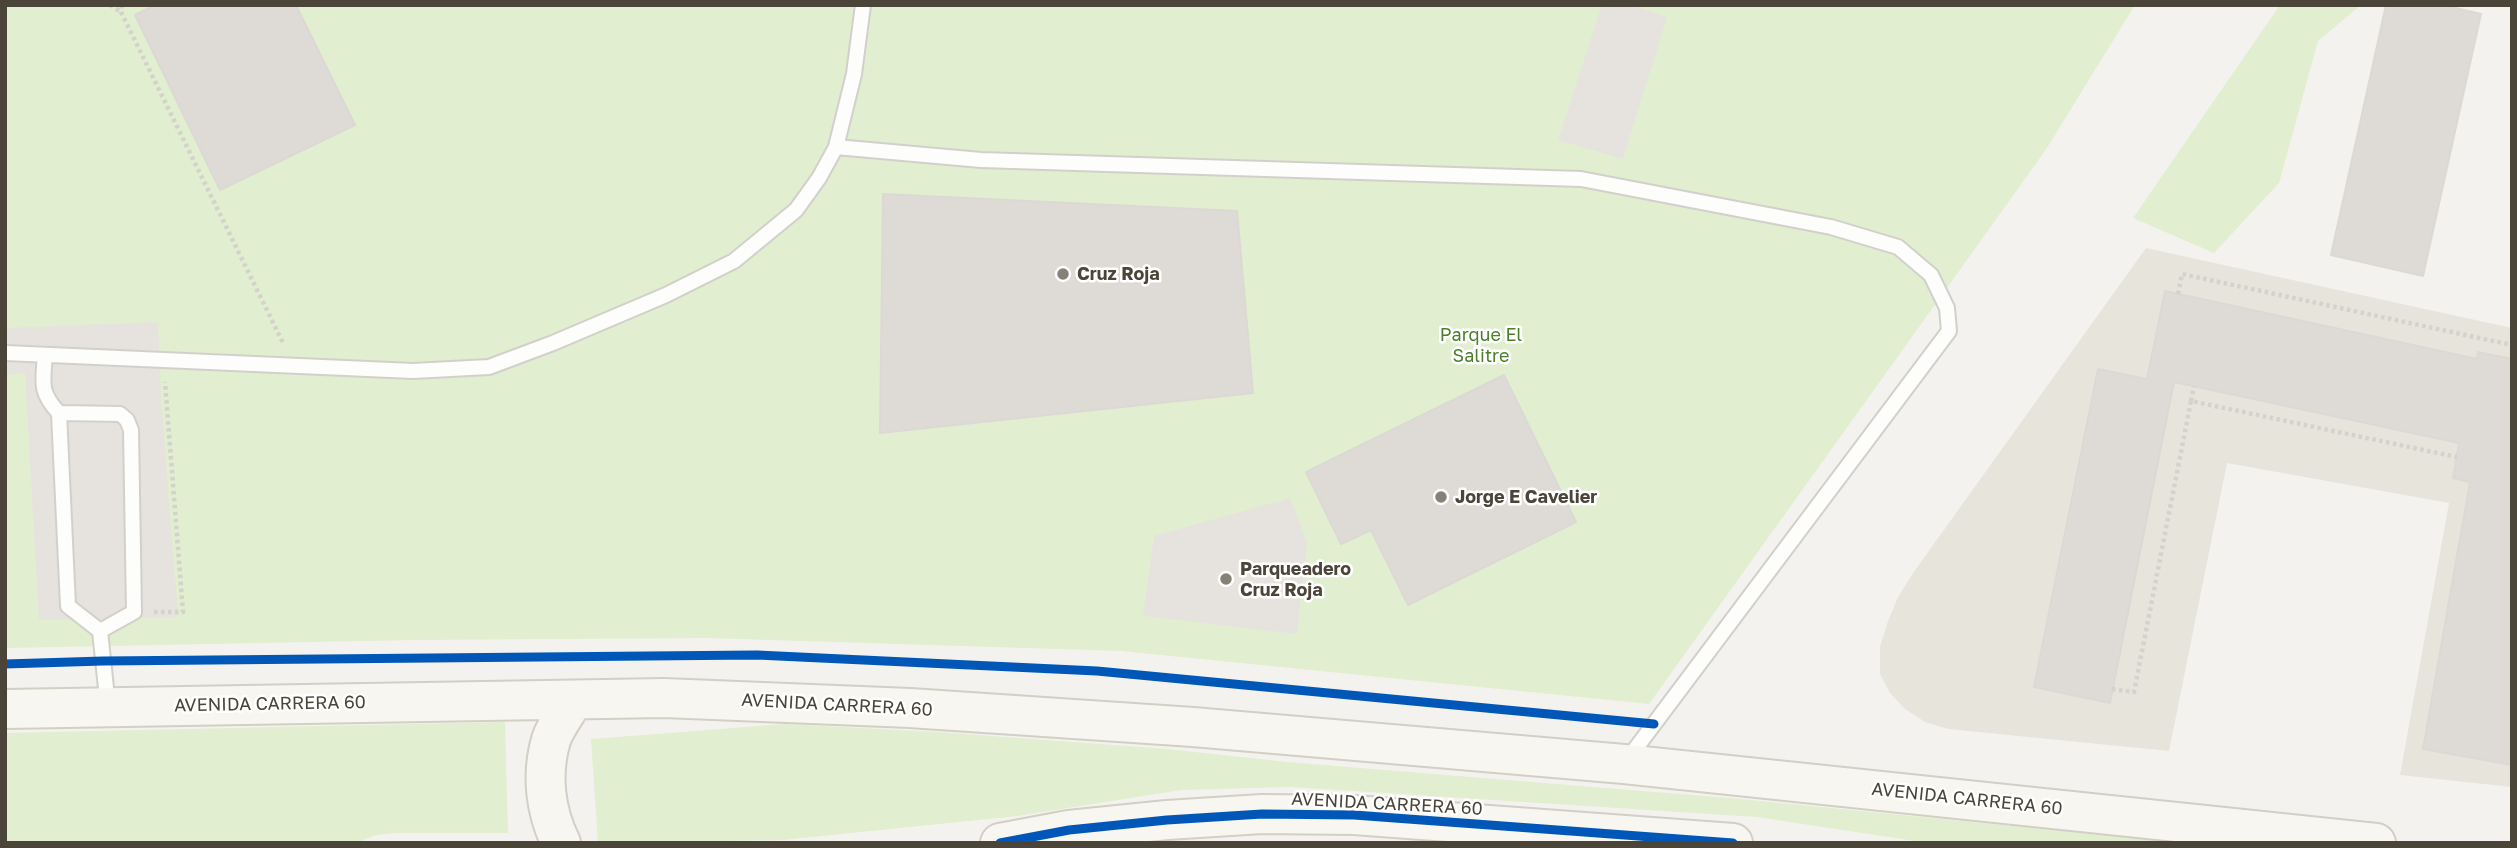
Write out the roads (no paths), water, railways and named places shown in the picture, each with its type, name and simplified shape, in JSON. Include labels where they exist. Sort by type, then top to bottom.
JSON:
[{"type":"main road","name":"AVENIDA CARRERA 60","points":[[5,709],[664,698],[911,708],[1193,727],[1624,764],[2376,843]]},
{"type":"main road","points":[[561,843],[544,786],[552,738],[573,701]]},
{"type":"main road","name":"AVENIDA CARRERA 60","points":[[999,843],[1069,830],[1262,814],[1354,815],[1609,838],[1733,843]]},
{"type":"lane","points":[[5,353],[413,371],[489,367],[553,343],[666,295],[734,261],[796,210],[819,178],[836,147],[854,74],[863,5]]},
{"type":"lane","points":[[836,147],[981,160],[1581,179],[1831,227],[1898,247],[1931,275],[1947,308],[1949,331],[1624,764]]},
{"type":"lane","points":[[45,355],[45,397],[60,413],[68,606],[100,631],[108,707]]},
{"type":"lane","points":[[60,413],[120,414],[127,420],[131,430],[134,612],[100,631]]},
{"type":"place","name":"Cruz Roja","points":[[1063,274]]},
{"type":"place","name":"Jorge E Cavelier","points":[[1441,497]]},
{"type":"place","name":"Parqueadero Cruz Roja","points":[[1226,579]]},
{"type":"park label","name":"Parque El Salitre","points":[[1481,345]]}]
